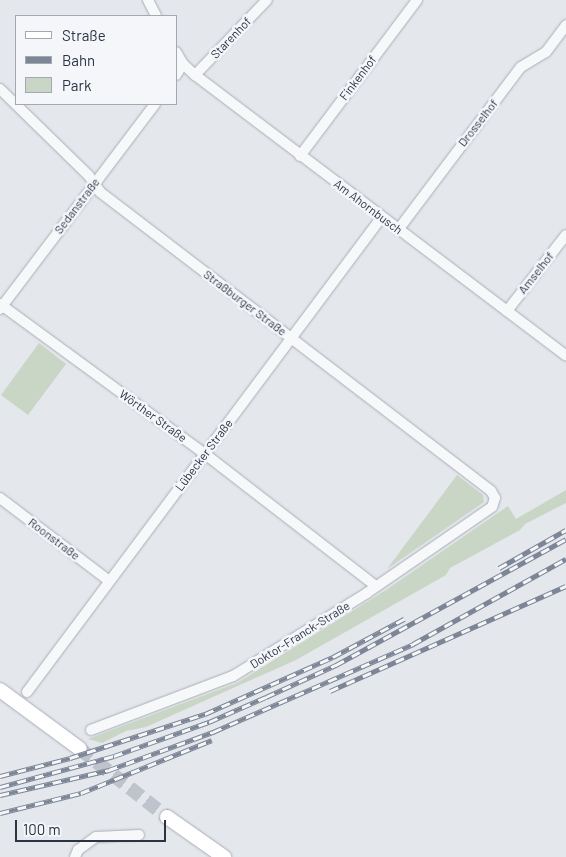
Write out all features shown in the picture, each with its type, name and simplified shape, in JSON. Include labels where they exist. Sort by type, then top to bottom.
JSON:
[{"type":"main road","points":[[0,690],[80,749]]},
{"type":"main road","points":[[167,817],[224,857]]},
{"type":"street","points":[[148,0],[156,15]]},
{"type":"street","name":"Starenhof","points":[[195,75],[267,0]]},
{"type":"street","name":"Finkenhof","points":[[300,156],[417,0]]},
{"type":"street","name":"Drosselhof","points":[[398,230],[521,67],[546,52],[566,25]]},
{"type":"street","name":"Am Ahornbusch","points":[[178,55],[183,64],[195,75],[381,218],[566,356]]},
{"type":"street","points":[[178,72],[183,64]]},
{"type":"street","name":"Straßburger Straße","points":[[0,89],[15,104]]},
{"type":"street","name":"Straßburger Straße","points":[[16,105],[100,192],[491,490],[495,498],[492,507]]},
{"type":"street","name":"Sedanstraße","points":[[1,306],[154,105]]},
{"type":"street","name":"Lübecker Straße","points":[[26,692],[108,580],[292,339],[381,218]]},
{"type":"street","name":"Amselhof","points":[[507,312],[566,235]]},
{"type":"street","name":"Wörther Straße","points":[[1,306],[205,454],[376,586]]},
{"type":"street","name":"Roonstraße","points":[[0,498],[108,580]]},
{"type":"street","name":"Doktor-Franck-Straße","points":[[91,730],[233,676],[376,586],[492,507]]},
{"type":"street","points":[[76,857],[78,850],[96,837],[139,835]]},
{"type":"green space","points":[[39,343],[66,364],[28,415],[1,395]]},
{"type":"green space","points":[[457,475],[483,495],[484,502],[387,569]]},
{"type":"green space","points":[[566,490],[566,503],[525,524],[520,530],[450,568],[446,575],[296,660],[146,727],[126,731],[102,743],[88,739],[237,683],[386,590],[508,506],[516,519]]},
{"type":"tunnel","points":[[80,749],[167,817]]},
{"type":"railway","points":[[499,568],[566,530]]},
{"type":"railway","points":[[0,787],[114,756],[209,722],[336,665],[566,539]]},
{"type":"railway","points":[[0,795],[109,770],[213,732],[413,644],[566,559]]},
{"type":"railway","points":[[330,691],[566,586]]},
{"type":"railway","points":[[0,776],[70,758],[205,714],[333,657],[404,619]]},
{"type":"railway","points":[[0,813],[81,793],[212,740]]}]
